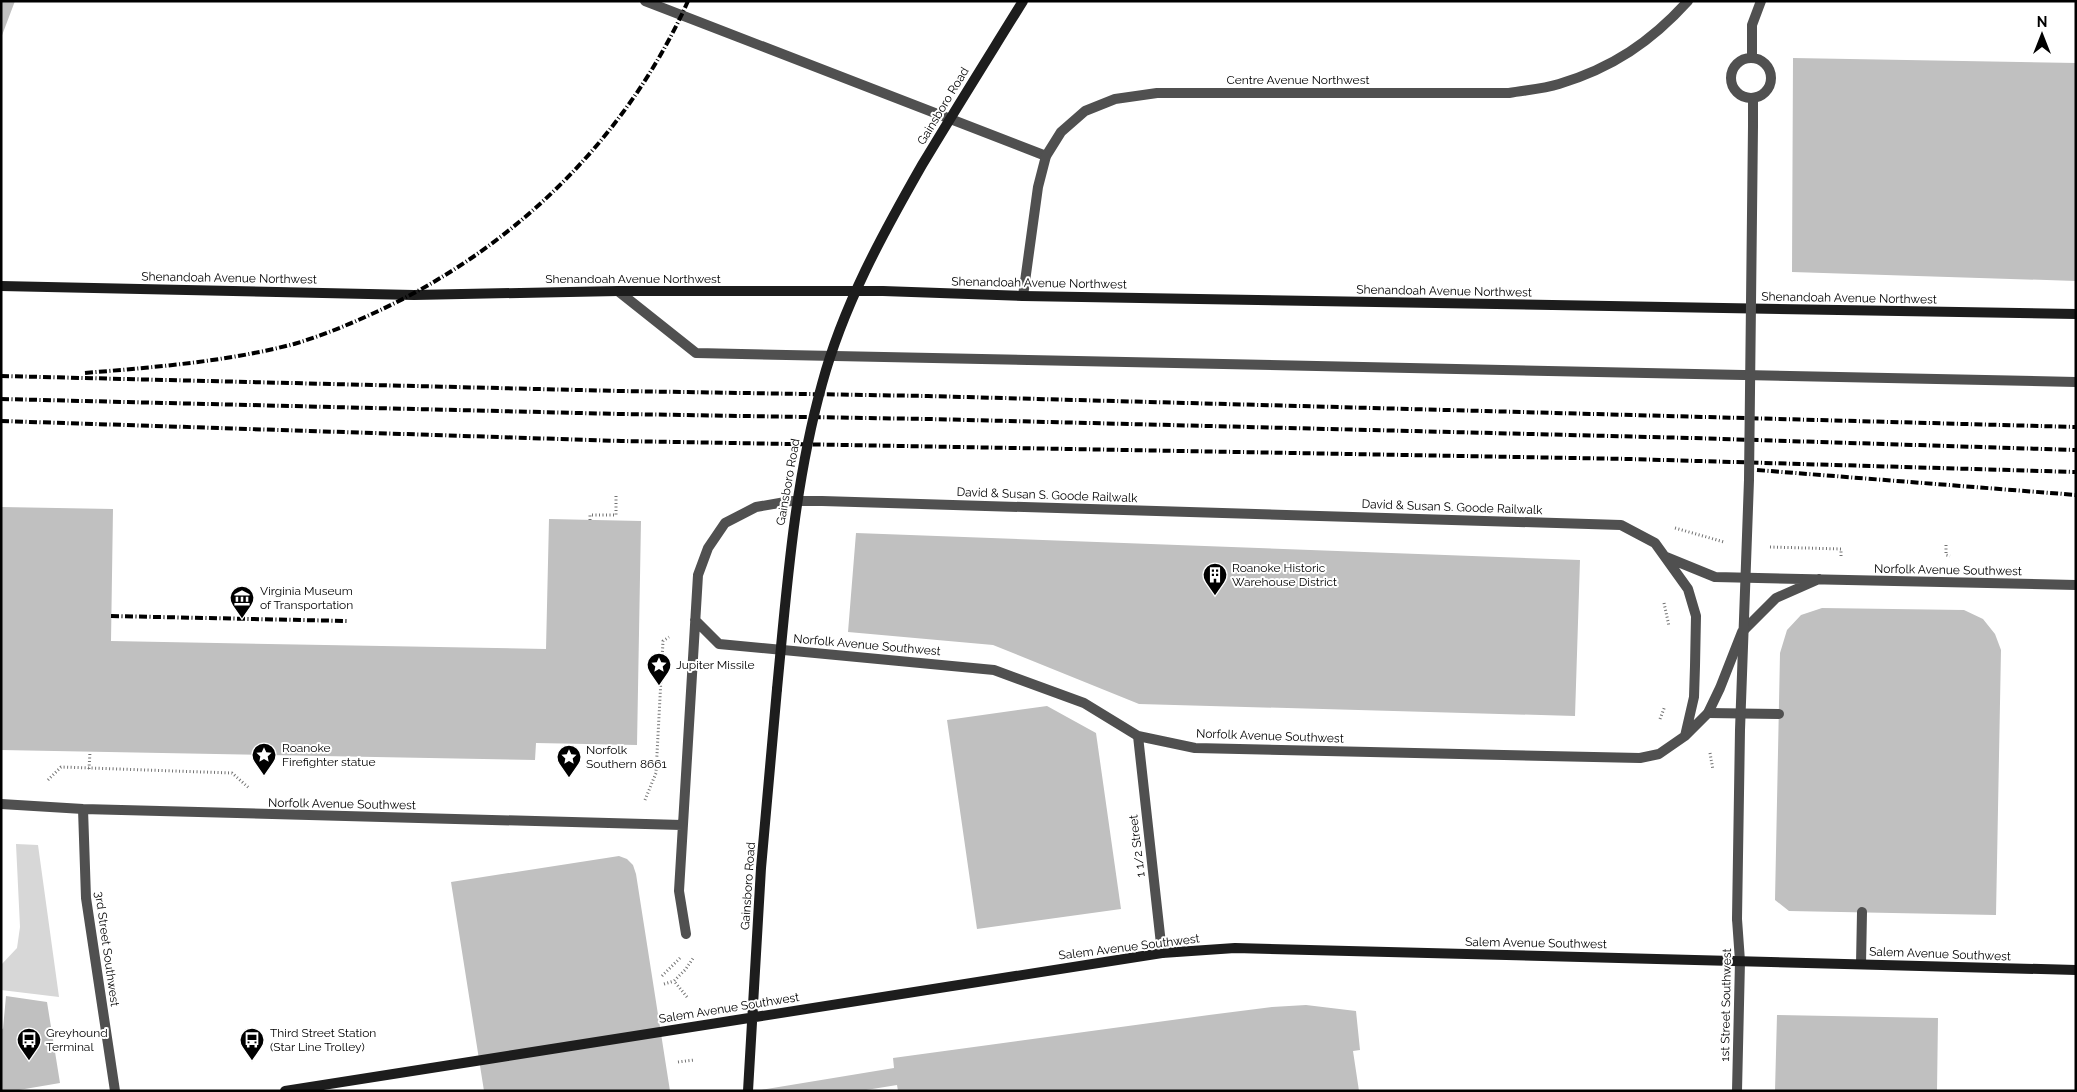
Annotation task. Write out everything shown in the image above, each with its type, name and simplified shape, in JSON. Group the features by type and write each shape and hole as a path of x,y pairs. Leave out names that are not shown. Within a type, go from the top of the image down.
{"street":[{"path":"645,1 1046,156"},
{"name":"Gainsboro Road","path":"748,1091 761,868 793,526 803,465 822,383 849,305 885,229 957,106 1023,1"},
{"name":"Centre Avenue Northwest","path":"1023,296 1038,188 1046,156 1061,132 1085,111 1115,99 1157,93 1510,93 1558,84 1606,66 1639,47 1669,22 1688,1"},
{"path":"1752,57 1752,25 1761,1"},
{"path":"1752,57 1765,62 1772,75 1768,88 1764,93 1753,98 1740,94 1736,90 1732,78 1735,66 1740,61 1752,57"},
{"name":"1st Street Southwest","path":"1737,1091 1740,961 1737,919 1740,730 1749,480 1753,98"},
{"name":"Shenandoah Avenue Northwest","path":"1,286 414,295 618,291 883,291 1023,296 2076,314"},
{"path":"618,291 696,352 2076,382"},
{"name":"David & Susan S. Goode Railwalk","path":"686,934 679,890 698,575 708,548 725,523 756,507 791,502 822,501 1611,524 1621,525 1655,543 1666,557"},
{"path":"1666,557 1688,589 1696,616 1694,697 1685,736"},
{"name":"Norfolk Avenue Southwest","path":"1666,557 1715,576 2076,585"},
{"name":"Norfolk Avenue Southwest","path":"695,620 719,644 994,670 1084,703 1138,736 1195,748 1640,758 1659,754 1685,736 1708,713 1742,632 1776,598 1819,579"},
{"path":"1708,713 1779,714"},
{"name":"1 1/2 Street","path":"1138,736 1162,953"},
{"name":"Norfolk Avenue Southwest","path":"1,804 83,810 682,825"},
{"name":"3rd Street Southwest","path":"83,810 86,898 115,1091"},
{"path":"1861,964 1862,912"},
{"name":"Salem Avenue Southwest","path":"286,1091 1162,953 1235,948 2076,970"}],"path":[{"path":"590,520 590,515 616,515 616,496"},
{"path":"1663,598 1669,621 1669,630"},
{"path":"645,800 656,774 663,641 695,620"},
{"path":"1660,719 1669,698"},
{"path":"89,769 90,752"},
{"path":"48,780 61,768 232,774 254,793"},
{"path":"664,984 674,981 694,957 696,949"},
{"path":"662,976 680,958 684,950"},
{"path":"674,981 687,997"},
{"path":"678,1062 694,1060"}],"shaded area":[{"path":"16,844 38,845 59,997 1,990 1,965 17,948 20,927"}],"building":[{"path":"1,1 15,1 1,38"},
{"path":"1793,58 2076,63 2076,281 1792,272"},
{"path":"1,507 113,509 111,641 546,649 549,519 641,521 637,745 536,743 535,760 1,750"},
{"name":"Roanoke Historic Warehouse District","path":"856,533 1580,560 1575,716 1139,704 993,645 848,632"},
{"path":"1822,608 1964,610 1983,619 1995,634 2001,650 1996,915 1789,911 1775,900 1780,653 1787,630 1801,615"},
{"path":"1047,706 1096,733 1121,909 977,929 947,720"},
{"path":"619,856 627,859 633,865 636,874 670,1091 484,1091 451,882"},
{"name":"Greyhound Terminal","path":"6,996 47,1002 60,1083 13,1091 1,1091 1,1028 3,1029"},
{"path":"1306,1005 1356,1011 1360,1050 1353,1051 1359,1091 898,1091 897,1085 860,1091 755,1091 894,1068 893,1058 1209,1015"},
{"path":"1777,1015 1938,1018 1937,1091 1775,1091"}],"railway":[{"path":"85,373 216,360 294,344 354,322 425,287 473,257 518,223 560,186 598,144 632,100 662,52 688,1"},
{"path":"1,376 620,391 928,396 2076,427"},
{"path":"1,399 621,414 928,419 1691,438 2076,450"},
{"path":"1,421 621,441 1630,459 2076,472"},
{"path":"1757,470 2076,495"},
{"path":"111,616 347,621"}],"place":[{"name":"Roanoke Historic Warehouse District","path":"1215,596"},
{"name":"Virginia Museum of Transportation","path":"242,619"},
{"name":"Jupiter Missile","path":"659,686"},
{"name":"Roanoke Firefighter statue","path":"264,776"},
{"name":"Norfolk Southern 8661","path":"569,778"},
{"name":"Greyhound Terminal","path":"29,1061"},
{"name":"Third Street Station (Star Line Trolley)","path":"252,1061"}]}
